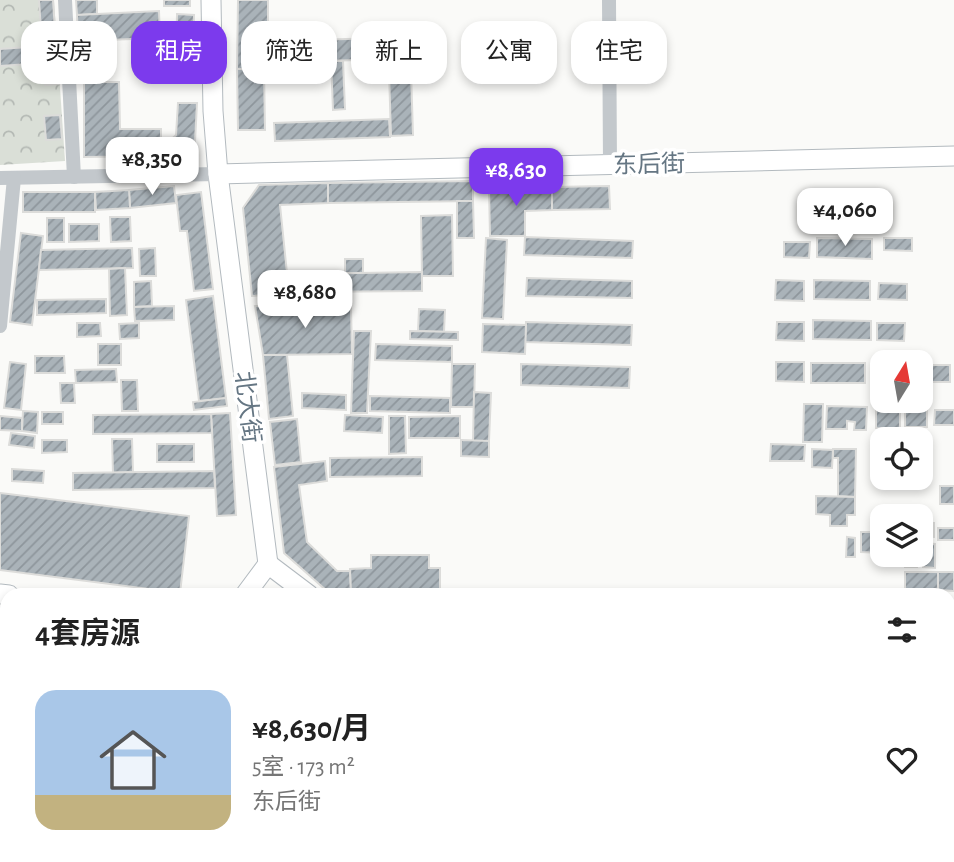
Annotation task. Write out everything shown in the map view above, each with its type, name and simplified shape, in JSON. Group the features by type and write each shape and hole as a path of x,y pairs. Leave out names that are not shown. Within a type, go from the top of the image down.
{"street":[{"path":"65,0 74,177"},
{"name":"北大街","path":"211,0 213,111 218,174 268,564"},
{"path":"608,0 610,164"},
{"name":"东后街","path":"218,174 954,156"},
{"path":"0,326 7,178 218,174"},
{"path":"250,588 268,564 300,588"}],"green space":[{"path":"0,0 54,0 55,21 21,21 21,84 60,84 65,161 0,165"}],"building":[{"path":"39,0 53,0 54,21 40,21"},
{"path":"76,0 97,0 97,14 77,15"},
{"path":"164,0 190,0 190,6 164,6"},
{"path":"238,0 268,0 268,21 241,21 241,69 237,69"},
{"path":"159,11 159,21 131,21 131,39 117,40 117,21 77,21 77,15"},
{"path":"177,14 194,15 194,21 177,21"},
{"path":"337,39 351,39 351,60 337,61"},
{"path":"21,48 21,65 0,66 0,49"},
{"path":"337,61 343,61 345,109 333,110 332,84 337,84"},
{"path":"237,69 241,69 241,84 264,84 265,130 238,130"},
{"path":"119,82 120,129 161,129 161,156 84,157 84,84"},
{"path":"389,84 411,84 413,135 391,136"},
{"path":"178,103 197,103 195,142 174,160 163,147 176,135"},
{"path":"60,115 62,139 46,140 44,116"},
{"path":"389,119 390,137 275,141 274,123"},
{"path":"473,181 473,201 328,203 328,183"},
{"path":"328,183 328,203 280,205 289,293 252,296 243,208 259,185"},
{"path":"174,186 176,203 130,208 129,190"},
{"path":"609,186 610,209 552,210 552,187"},
{"path":"552,187 552,210 525,211 525,236 490,236 489,188"},
{"path":"129,190 130,208 96,210 95,192"},
{"path":"23,192 95,192 95,212 23,212"},
{"path":"201,192 213,289 194,291 187,231 180,231 176,195"},
{"path":"457,201 473,201 474,238 457,238"},
{"path":"452,215 453,276 422,276 421,216"},
{"path":"110,217 130,217 131,241 111,242"},
{"path":"47,218 64,218 64,242 47,242"},
{"path":"69,224 99,224 99,241 69,242"},
{"path":"21,233 43,236 32,325 10,322"},
{"path":"525,237 633,241 632,258 524,255"},
{"path":"486,238 507,240 503,319 482,318"},
{"path":"817,238 872,239 872,259 817,257"},
{"path":"884,238 912,238 912,251 884,250"},
{"path":"784,242 810,242 809,258 784,257"},
{"path":"132,248 133,268 39,270 41,250"},
{"path":"155,248 156,276 140,276 139,249"},
{"path":"345,259 363,259 363,273 345,273"},
{"path":"125,268 127,315 110,316 109,269"},
{"path":"422,272 422,291 295,292 295,274"},
{"path":"527,278 632,281 632,298 526,296"},
{"path":"776,280 804,281 804,301 775,300"},
{"path":"814,280 870,281 870,300 814,299"},
{"path":"151,281 152,306 134,307 134,282"},
{"path":"879,283 907,284 907,300 878,299"},
{"path":"213,296 226,398 199,401 186,300"},
{"path":"106,299 106,313 37,315 37,300"},
{"path":"351,305 352,354 263,355 255,306"},
{"path":"174,306 174,320 135,321 134,307"},
{"path":"419,309 445,310 444,332 418,331"},
{"path":"813,320 871,321 871,340 813,339"},
{"path":"526,322 632,325 631,345 525,342"},
{"path":"777,322 804,322 804,341 776,340"},
{"path":"77,323 100,323 101,336 77,337"},
{"path":"139,323 139,338 120,339 119,324"},
{"path":"877,323 905,323 904,341 877,340"},
{"path":"483,324 526,325 525,354 482,352"},
{"path":"354,331 371,331 367,413 351,413"},
{"path":"410,331 458,332 458,340 410,339"},
{"path":"98,344 121,344 121,365 98,365"},
{"path":"376,344 452,346 452,362 375,360"},
{"path":"263,355 287,355 293,416 269,419"},
{"path":"35,356 64,356 65,373 35,373"},
{"path":"10,362 26,364 21,410 4,408"},
{"path":"776,362 804,362 804,382 776,381"},
{"path":"811,363 865,363 865,383 811,383"},
{"path":"452,364 475,364 474,407 451,407"},
{"path":"521,364 630,367 629,388 521,385"},
{"path":"933,365 950,365 950,382 933,382"},
{"path":"116,369 117,382 76,383 75,370"},
{"path":"121,380 137,380 138,411 122,411"},
{"path":"60,383 74,383 75,403 61,403"},
{"path":"474,392 491,393 489,441 473,441"},
{"path":"302,393 346,395 346,410 302,408"},
{"path":"370,396 450,398 450,413 370,411"},
{"path":"226,398 227,406 194,410 193,402"},
{"path":"804,404 823,404 822,442 803,442"},
{"path":"827,406 867,407 866,430 854,430 855,422 847,421 847,429 826,429"},
{"path":"935,410 954,410 954,425 934,425"},
{"path":"23,411 38,412 37,433 22,431"},
{"path":"42,412 63,412 63,424 42,424"},
{"path":"230,413 236,515 217,516 211,414"},
{"path":"876,413 900,413 900,427 876,427"},
{"path":"905,413 927,413 927,427 905,427"},
{"path":"211,414 212,433 93,434 93,415"},
{"path":"345,415 383,417 382,433 344,431"},
{"path":"0,416 22,418 22,431 0,430"},
{"path":"389,416 405,416 406,453 389,454"},
{"path":"460,416 460,438 409,438 409,417"},
{"path":"297,419 301,462 275,465 270,422"},
{"path":"11,433 35,436 34,448 9,445"},
{"path":"112,439 132,439 133,472 113,473"},
{"path":"42,440 67,440 67,452 42,453"},
{"path":"461,440 489,441 489,457 461,456"},
{"path":"157,444 194,444 194,462 157,462"},
{"path":"771,444 805,445 804,461 770,461"},
{"path":"812,449 833,450 832,468 812,467"},
{"path":"833,449 856,449 855,497 838,496 838,458 833,458"},
{"path":"422,457 422,476 330,477 330,458"},
{"path":"325,461 327,481 299,485 307,542 337,571 350,571 351,588 324,588 284,553 274,467"},
{"path":"12,469 44,471 43,483 12,481"},
{"path":"214,471 215,488 73,490 73,473"},
{"path":"940,486 954,486 954,504 940,504"},
{"path":"0,493 189,516 181,588 141,588 0,570"},
{"path":"816,496 855,497 855,515 847,515 847,526 830,526 830,515 816,514"},
{"path":"938,528 954,528 954,540 938,540"},
{"path":"861,532 870,532 870,552 861,552"},
{"path":"847,537 855,538 855,557 846,557"},
{"path":"933,544 935,544 935,568 923,567 933,567"},
{"path":"371,555 429,555 429,568 440,568 440,588 351,588 350,569 371,568"},
{"path":"905,572 938,572 938,588 905,588"},
{"path":"938,572 954,572 954,588 938,588"}]}
